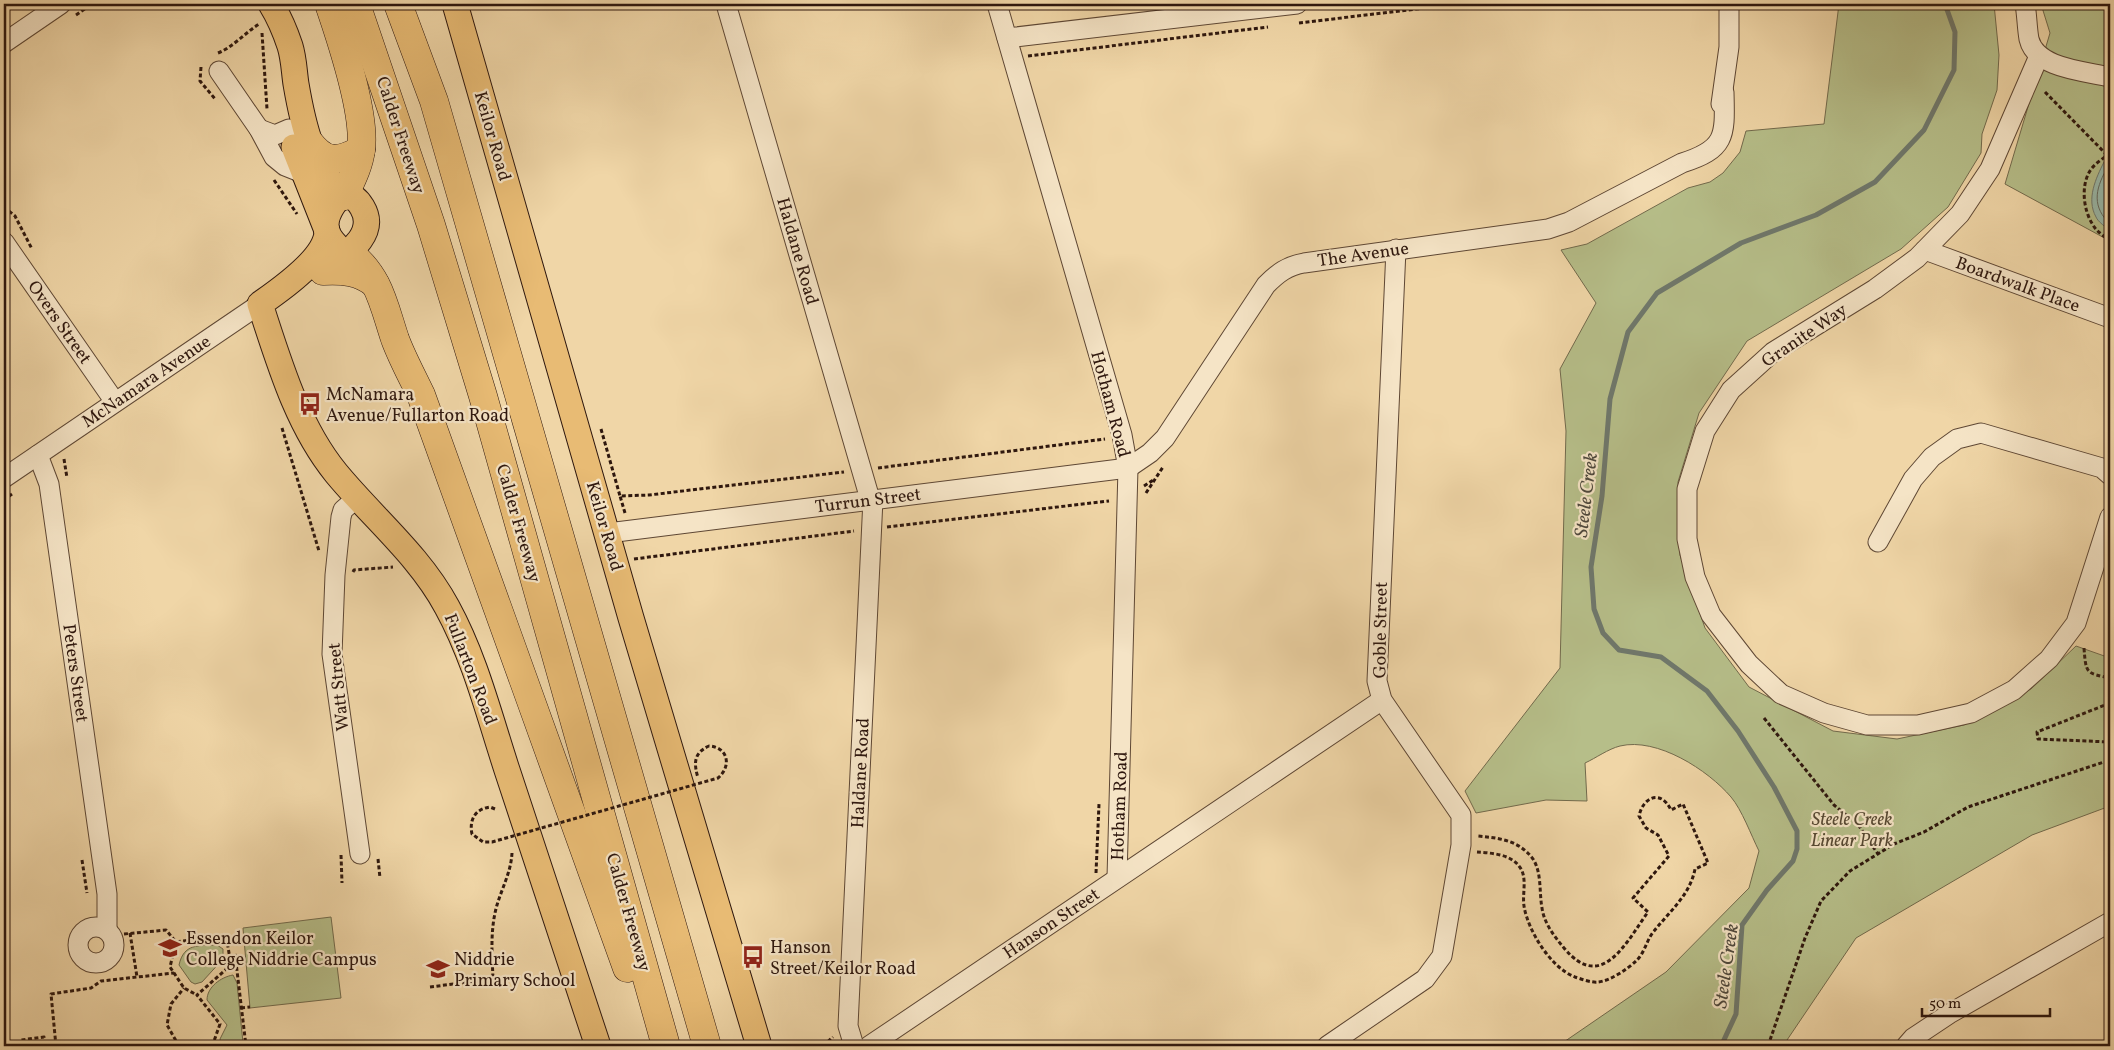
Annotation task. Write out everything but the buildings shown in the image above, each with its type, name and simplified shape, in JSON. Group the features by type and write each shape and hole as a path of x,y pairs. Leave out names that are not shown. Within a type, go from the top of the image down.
{"highway":[{"path":"329,4 358,110 362,135 361,150 344,196"},
{"name":"Calder Freeway","path":"356,4 431,225 483,396 666,1046"},
{"name":"Calder Freeway","path":"398,4 434,101 707,1046"},
{"path":"410,4 434,101"},
{"path":"299,136 318,152 332,159 346,157 361,150"},
{"path":"348,252 364,266 377,287 385,304 395,338 424,403 656,1046"},
{"path":"324,271 355,273 364,276 377,287"}],"main road":[{"path":"271,4 284,28 290,45 296,83 299,136 304,174 327,229 335,244 348,252 361,240 366,222 364,209 357,200 350,196 344,196 331,209 326,221 327,229"},
{"name":"Keilor Road","path":"455,4 614,532 631,618 759,1046"},
{"path":"299,136 320,168 344,196"},
{"name":"McNamara Avenue","path":"260,304 289,284 320,252 326,241 327,229"},
{"name":"McNamara Avenue","path":"289,284 324,271 348,252"},
{"name":"Fullarton Road","path":"260,304 289,388 302,417 335,472 422,568 448,608 471,660 598,1046"}],"street":[{"path":"4,43 61,4"},
{"name":"Haldane Road","path":"726,4 863,475 872,499 848,1026 854,1046"},
{"name":"Hotham Road","path":"997,4 1122,437 1128,468 1117,878"},
{"path":"1006,38 1265,6 1297,4"},
{"name":"The Avenue","path":"1128,468 1150,453 1165,438 1266,285 1278,273 1291,266 1304,263 1548,229 1569,222 1682,163 1701,157 1715,147 1725,127 1724,92 1730,4"},
{"path":"2025,4 2030,41 2039,56 2053,64 2110,77"},
{"name":"Granite Way","path":"2039,56 1990,170 1960,214 1925,250 1875,289 1773,352 1731,390 1705,431 1688,489 1687,539 1695,577 1711,615 1749,664 1781,694 1824,713 1867,725 1918,725 1971,713 2014,690 2050,659 2076,624 2110,517"},
{"path":"220,70 278,161 288,168 304,174"},
{"path":"259,129 275,135 299,136"},
{"name":"Overs Street","path":"4,242 115,402"},
{"name":"Goble Street","path":"1326,1046 1426,979 1442,956 1461,845 1461,815 1382,700 1377,681 1396,249"},
{"name":"Boardwalk Place","path":"1925,250 2110,318"},
{"name":"McNamara Avenue","path":"4,478 260,304"},
{"path":"1878,542 1913,479 1932,456 1957,439 1981,434 2102,468 2110,475"},
{"name":"Peters Street","path":"38,455 49,484 106,894 116,933"},
{"name":"Turrun Street","path":"614,532 1128,468"},
{"name":"Watt Street","path":"358,497 343,510 341,517 335,574 332,654 369,856"},
{"name":"Hanson Street","path":"869,1046 1382,700"},
{"path":"1906,1046 1914,1038 1949,1014 2110,922"}],"path":[{"path":"1290,24 1458,4"},
{"path":"1027,56 1270,27"},
{"path":"2045,92 2109,154 2091,170 2086,180 2085,206 2093,225 2099,233 2110,241"},
{"path":"272,177 302,222"},
{"path":"281,425 320,555"},
{"path":"614,532 625,513 620,496 649,495 848,471 853,476 863,475 875,472 879,467 1122,437"},
{"path":"625,560 858,531"},
{"path":"353,579 354,570 393,567"},
{"path":"2084,648 2086,671 2090,674 2110,678"},
{"path":"2110,703 2037,732 2038,739 2110,742"},
{"path":"1764,718 1834,805 1859,826 1878,854"},
{"path":"495,809 490,807 479,810 471,821 472,834 483,842 492,842 718,778 725,769 727,762 725,754 721,749 709,746 698,753 694,764 698,778"},
{"path":"1768,1046 1805,938 1821,900 1850,872 1878,854 1924,832 1968,807 2110,760"},
{"path":"1470,836 1503,839 1515,843 1526,852 1537,868 1542,908 1553,934 1572,957 1581,963 1592,966 1603,964 1620,952 1648,912 1633,898 1669,856 1658,835 1646,828 1639,816 1640,808 1648,799 1657,797 1663,800 1671,810 1683,804 1708,863 1695,869 1688,891 1652,933 1637,960 1612,977 1597,982 1575,977 1561,968 1534,936 1527,920 1524,904 1524,877 1520,866 1502,855 1474,852"},
{"path":"515,829 518,837"},
{"path":"510,830 511,839"},
{"path":"430,987 493,979 491,937 496,907 512,865 512,848"},
{"path":"341,851 342,883"},
{"path":"369,856 380,878"},
{"path":"137,977 116,933 166,930 176,942"},
{"path":"176,942 226,935 231,964 196,995"},
{"path":"176,942 170,967 184,988 196,995 220,1024 214,1046"},
{"path":"235,954 246,1046"},
{"path":"56,1046 51,994 91,988 101,981 174,973"},
{"path":"179,1046 167,1025 171,1004 184,988"},
{"path":"242,1008 250,1007"},
{"path":"823,1046 833,1038 834,1031"},
{"path":"21,1046 21,1040 44,1037 45,1046"}],"green space":[{"name":"Steele Creek Linear Park","path":"1839,4 1994,4 1999,55 1997,90 1982,134 1981,153 1948,207 1901,249 1747,341 1699,413 1678,482 1680,555 1705,628 1749,687 1833,731 1897,739 1964,725 2031,689 2076,646 2110,658 2110,806 2032,835 1856,938 1785,1043 1785,1046 1558,1046 1666,972 1749,888 1759,851 1739,809 1721,787 1709,776 1681,758 1650,746 1634,744 1616,747 1585,763 1587,801 1546,800 1476,813 1465,791 1560,668 1566,431 1560,369 1596,303 1561,250 1587,244 1688,188 1710,182 1723,173 1740,152 1746,131 1824,124"},
{"path":"2041,4 2110,4 2110,241 2005,184 2050,33"},
{"path":"331,917 341,998 250,1008 243,928"},
{"path":"217,945 223,949 223,959 202,982 195,984 191,982 179,965 184,953 193,947"},
{"path":"233,975 237,983 243,1043 240,1046 221,1044 220,1039 227,1025 207,1000 209,991 216,983"}],"water":[{"path":"2104,162 2110,164 2110,231 2097,219 2092,203 2095,182"}],"waterway":[{"name":"Steele Creek","path":"1718,1046 1723,1042 1736,1014 1742,925 1767,890 1793,861 1797,849 1797,831 1774,787 1738,731 1707,691 1661,657 1619,650 1603,633 1594,609 1591,567 1602,496 1610,399 1628,332 1657,293 1741,243 1816,215 1875,182 1924,130 1954,70 1955,32 1945,4"}],"place":[{"name":"McNamara Avenue/Fullarton Road","path":"310,404"},
{"name":"Essendon Keilor College Niddrie Campus","path":"170,948"},
{"name":"Hanson Street/Keilor Road","path":"753,957"},
{"name":"Niddrie Primary School","path":"438,969"}]}
